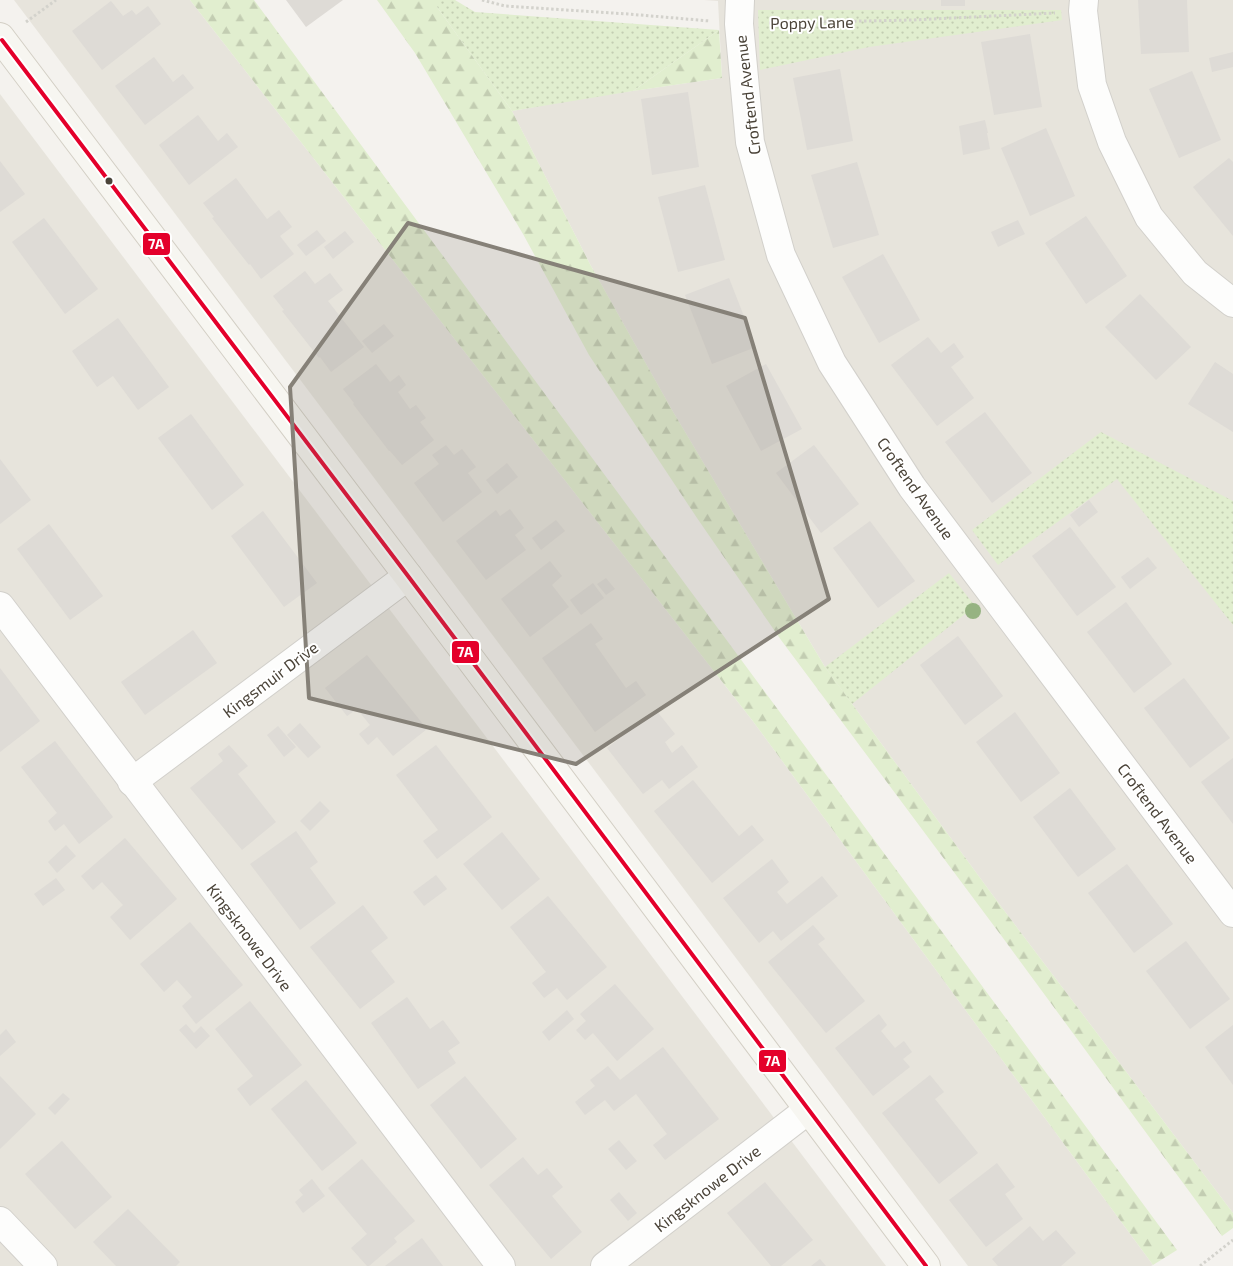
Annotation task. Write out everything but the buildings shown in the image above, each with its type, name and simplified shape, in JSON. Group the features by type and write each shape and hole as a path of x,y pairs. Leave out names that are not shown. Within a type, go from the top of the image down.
{"main road":[{"path":"1,39 408,576 926,1266"}],"street":[{"path":"1083,6 1092,84 1112,142 1149,216 1195,273 1233,303"},
{"name":"Croftend Avenue","path":"739,12 750,142 755,161 781,255 832,363 912,487 1233,913"},
{"name":"Kingsmuir Drive","path":"132,782 408,576"},
{"name":"Kingsknowe Drive","path":"0,606 501,1266"},
{"name":"Kingsknowe Drive","path":"605,1266 808,1110"},
{"path":"0,1220 43,1266"}],"path":[{"path":"1,39 56,0"},
{"name":"Poppy Lane","path":"482,0 506,6 628,14 739,12 912,20 1083,6"},
{"path":"1200,1266 1233,1240"}],"highlighted area":[{"path":"408,223 745,318 829,599 576,764 309,698 290,387"}],"shaded area":[{"path":"14,0 190,0 752,720 1153,1265 968,1266"},
{"path":"704,0 1233,0 1233,1213 1000,905 825,667 672,410 591,266 512,111 584,98 722,78 718,1"},
{"path":"0,94 886,1266 0,1266"}],"green space":[{"path":"190,0 254,0 1177,1250 1153,1265 752,720"},
{"path":"377,0 437,0 437,7 512,111 591,266 672,410 825,667 1000,905 1233,1213 1233,1228 1222,1236 781,640 697,518 589,355 523,234 415,53"},
{"path":"437,0 455,0 475,12 719,30 633,91 512,111 437,7"},
{"path":"758,10 1061,10 1062,20 869,47 760,70"},
{"path":"719,30 722,78 633,91"},
{"path":"1101,432 1233,501 1233,625 1117,479 998,565 972,530"},
{"path":"949,573 975,606 852,704 825,667"}],"transit line":[{"name":"7A","path":"2,40 408,576 926,1266"}]}
